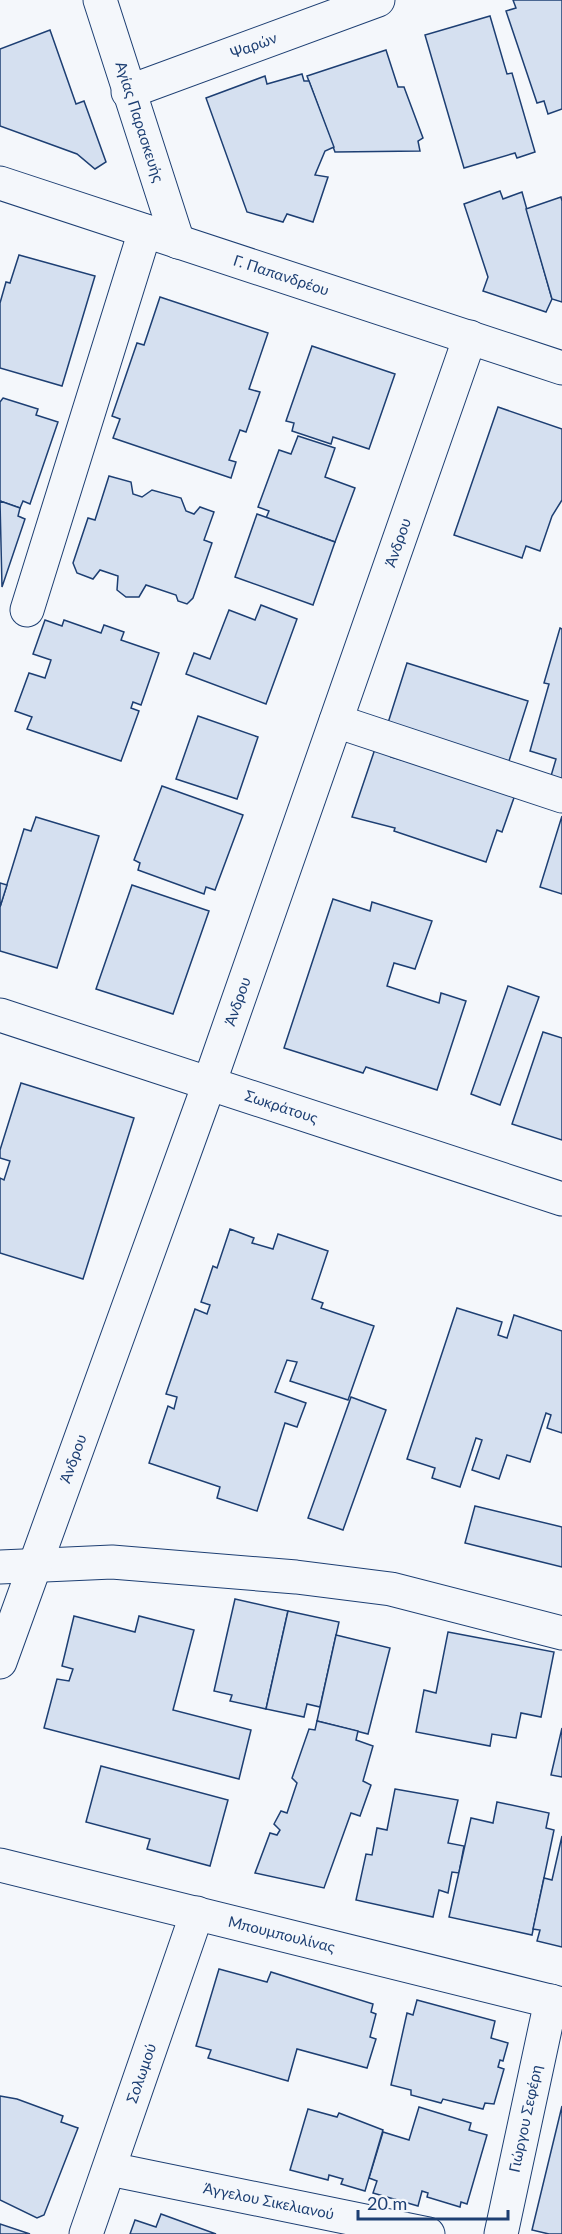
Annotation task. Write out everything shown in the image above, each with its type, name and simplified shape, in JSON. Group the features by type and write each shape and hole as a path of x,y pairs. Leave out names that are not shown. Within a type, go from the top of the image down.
{"street":[{"name":"Αγίας Παρασκευής","path":"100,0 178,242"},
{"name":"Ψαρών","path":"128,92 378,0"},
{"name":"Γ. Παπανδρέου","path":"0,183 562,368"},
{"path":"27,610 145,231"},
{"name":"Άνδρου","path":"0,1662 209,1084 470,337"},
{"path":"336,721 562,796"},
{"name":"Σωκράτους","path":"0,1015 562,1200"},
{"path":"0,1567 112,1562 296,1577 391,1589 562,1633"},
{"name":"Μπουμπουλίνας","path":"0,1865 557,2002"},
{"name":"Σολωμού","path":"86,2234 197,1913"},
{"name":"Γιώργου Σεφέρη","path":"501,2234 557,2002"},
{"name":"Άγγελου Σικελιανού","path":"110,2169 428,2234"}],"building":[{"path":"513,0 562,0 562,109 548,114 544,101 537,103 506,11 516,8"},
{"path":"490,16 507,74 512,73 535,152 517,158 515,153 464,168 425,35"},
{"path":"50,30 76,104 84,101 106,162 95,169 77,154 0,126 0,49"},
{"path":"386,50 398,87 404,87 423,138 418,141 420,151 335,152 307,76"},
{"path":"302,74 304,81 309,81 334,147 325,151 315,175 328,177 313,222 287,214 283,222 247,212 206,98 265,76 267,84"},
{"path":"500,191 503,199 522,192 552,299 546,312 483,291 488,277 464,204"},
{"path":"561,197 562,302 552,299 526,209"},
{"path":"19,255 95,276 62,386 0,368 0,303 6,282 10,283"},
{"path":"160,297 268,333 249,389 260,392 246,432 240,430 229,460 236,462 231,478 113,438 120,419 112,416 137,343 144,345"},
{"path":"312,346 395,374 369,449 333,437 331,444 292,431 294,423 286,421"},
{"path":"3,398 38,409 36,415 58,422 30,504 23,501 20,508 0,501 0,402"},
{"path":"498,407 562,429 562,500 552,516 540,551 526,546 522,558 454,535"},
{"path":"298,436 335,448 325,477 355,488 335,542 266,518 269,511 258,507 279,450 291,454"},
{"path":"109,476 131,482 133,494 142,497 152,490 181,498 186,511 194,514 200,507 214,512 204,540 212,543 193,598 187,604 178,601 176,595 146,585 139,597 126,597 117,590 118,576 100,570 93,579 77,573 73,563 88,518 95,520"},
{"path":"0,501 20,508 18,516 25,519 2,587"},
{"path":"257,514 335,542 313,605 235,577"},
{"path":"261,605 297,619 266,704 186,674 194,653 210,659 229,610 255,620"},
{"path":"45,620 62,626 64,620 101,633 104,625 124,632 121,640 159,653 141,705 133,702 131,708 139,711 121,761 27,729 32,717 15,711 29,673 45,678 51,660 33,654"},
{"path":"560,628 562,629 562,779 551,776 556,759 530,751 549,684 544,683"},
{"path":"407,663 528,701 508,764 387,726"},
{"path":"198,716 258,737 237,799 176,779"},
{"path":"376,746 393,752 391,757 516,792 502,832 497,830 486,862 394,831 395,828 352,817"},
{"path":"162,786 243,815 215,890 206,887 204,894 138,870 140,863 134,860"},
{"path":"562,816 562,894 540,887"},
{"path":"36,817 99,836 57,968 0,951 0,907 24,829 31,831"},
{"path":"0,883 7,885 0,907"},
{"path":"132,885 209,911 173,1014 96,989"},
{"path":"333,899 370,911 372,902 432,921 415,969 394,963 387,986 439,1003 441,993 466,1001 437,1090 366,1067 363,1073 284,1048"},
{"path":"508,986 539,997 500,1105 471,1094"},
{"path":"543,1032 562,1038 562,1140 512,1124"},
{"path":"21,1083 134,1118 83,1279 0,1253 0,1178 4,1180 10,1161 0,1158 0,1150"},
{"path":"230,1229 254,1238 252,1243 273,1249 278,1234 328,1251 312,1299 323,1303 321,1308 374,1326 348,1400 290,1381 297,1362 287,1360 275,1392 306,1403 297,1427 285,1423 257,1511 217,1498 220,1487 149,1463 168,1406 174,1409 177,1397 166,1394 195,1309 207,1314 210,1305 201,1302 213,1266 217,1268"},
{"path":"457,1308 502,1322 498,1335 507,1338 514,1315 562,1331 562,1433 547,1428 551,1415 546,1413 530,1462 507,1455 499,1479 472,1470 482,1440 476,1438 460,1487 432,1478 435,1468 407,1459"},
{"path":"351,1397 386,1410 343,1530 308,1518"},
{"path":"475,1506 562,1527 562,1567 465,1543"},
{"path":"235,1599 288,1611 266,1709 230,1701 232,1695 214,1691"},
{"path":"288,1611 339,1622 320,1707 307,1704 304,1717 266,1709"},
{"path":"74,1616 135,1632 139,1616 194,1630 173,1710 251,1730 239,1779 44,1728 57,1679 69,1681 73,1669 62,1666"},
{"path":"448,1632 554,1652 541,1717 521,1713 516,1738 492,1734 490,1746 416,1732 424,1690 436,1693"},
{"path":"336,1635 390,1648 368,1734 317,1721"},
{"path":"317,1721 358,1731 356,1740 373,1746 363,1781 371,1785 360,1816 351,1813 324,1888 255,1873 270,1833 277,1835 280,1830 274,1824 281,1811 287,1813 297,1783 292,1778 309,1729 315,1730"},
{"path":"562,1728 562,1777 551,1775"},
{"path":"101,1766 228,1800 210,1866 147,1849 150,1839 86,1822"},
{"path":"395,1789 458,1800 448,1843 464,1846 459,1873 452,1872 448,1893 439,1890 433,1917 356,1900 366,1854 372,1855 377,1828 387,1830"},
{"path":"497,1802 549,1813 546,1828 554,1830 532,1935 449,1917 471,1818 493,1823"},
{"path":"562,1836 562,1947 537,1941 540,1930 533,1929 544,1878 552,1880"},
{"path":"219,1969 267,1982 271,1972 373,2004 371,2012 376,2014 370,2037 376,2039 367,2068 297,2049 288,2081 208,2058 211,2050 196,2046"},
{"path":"417,2000 495,2021 491,2038 508,2043 503,2061 500,2060 498,2067 504,2069 494,2104 485,2103 483,2109 443,2099 441,2103 411,2095 411,2090 391,2085 407,2013 413,2015"},
{"path":"0,2096 17,2099 63,2116 61,2122 78,2128 44,2215 37,2218 0,2200"},
{"path":"562,2106 562,2234 549,2234 532,2230"},
{"path":"419,2107 471,2123 469,2130 487,2135 467,2204 461,2202 460,2207 427,2197 428,2193 422,2191 418,2206 373,2193 377,2181 369,2178 383,2132 409,2140"},
{"path":"308,2109 337,2117 339,2113 383,2130 365,2191 341,2184 343,2179 329,2175 328,2180 290,2170"},
{"path":"161,2214 216,2234 130,2234 135,2220 156,2227"},
{"path":"0,2224 30,2234 0,2234"}]}
